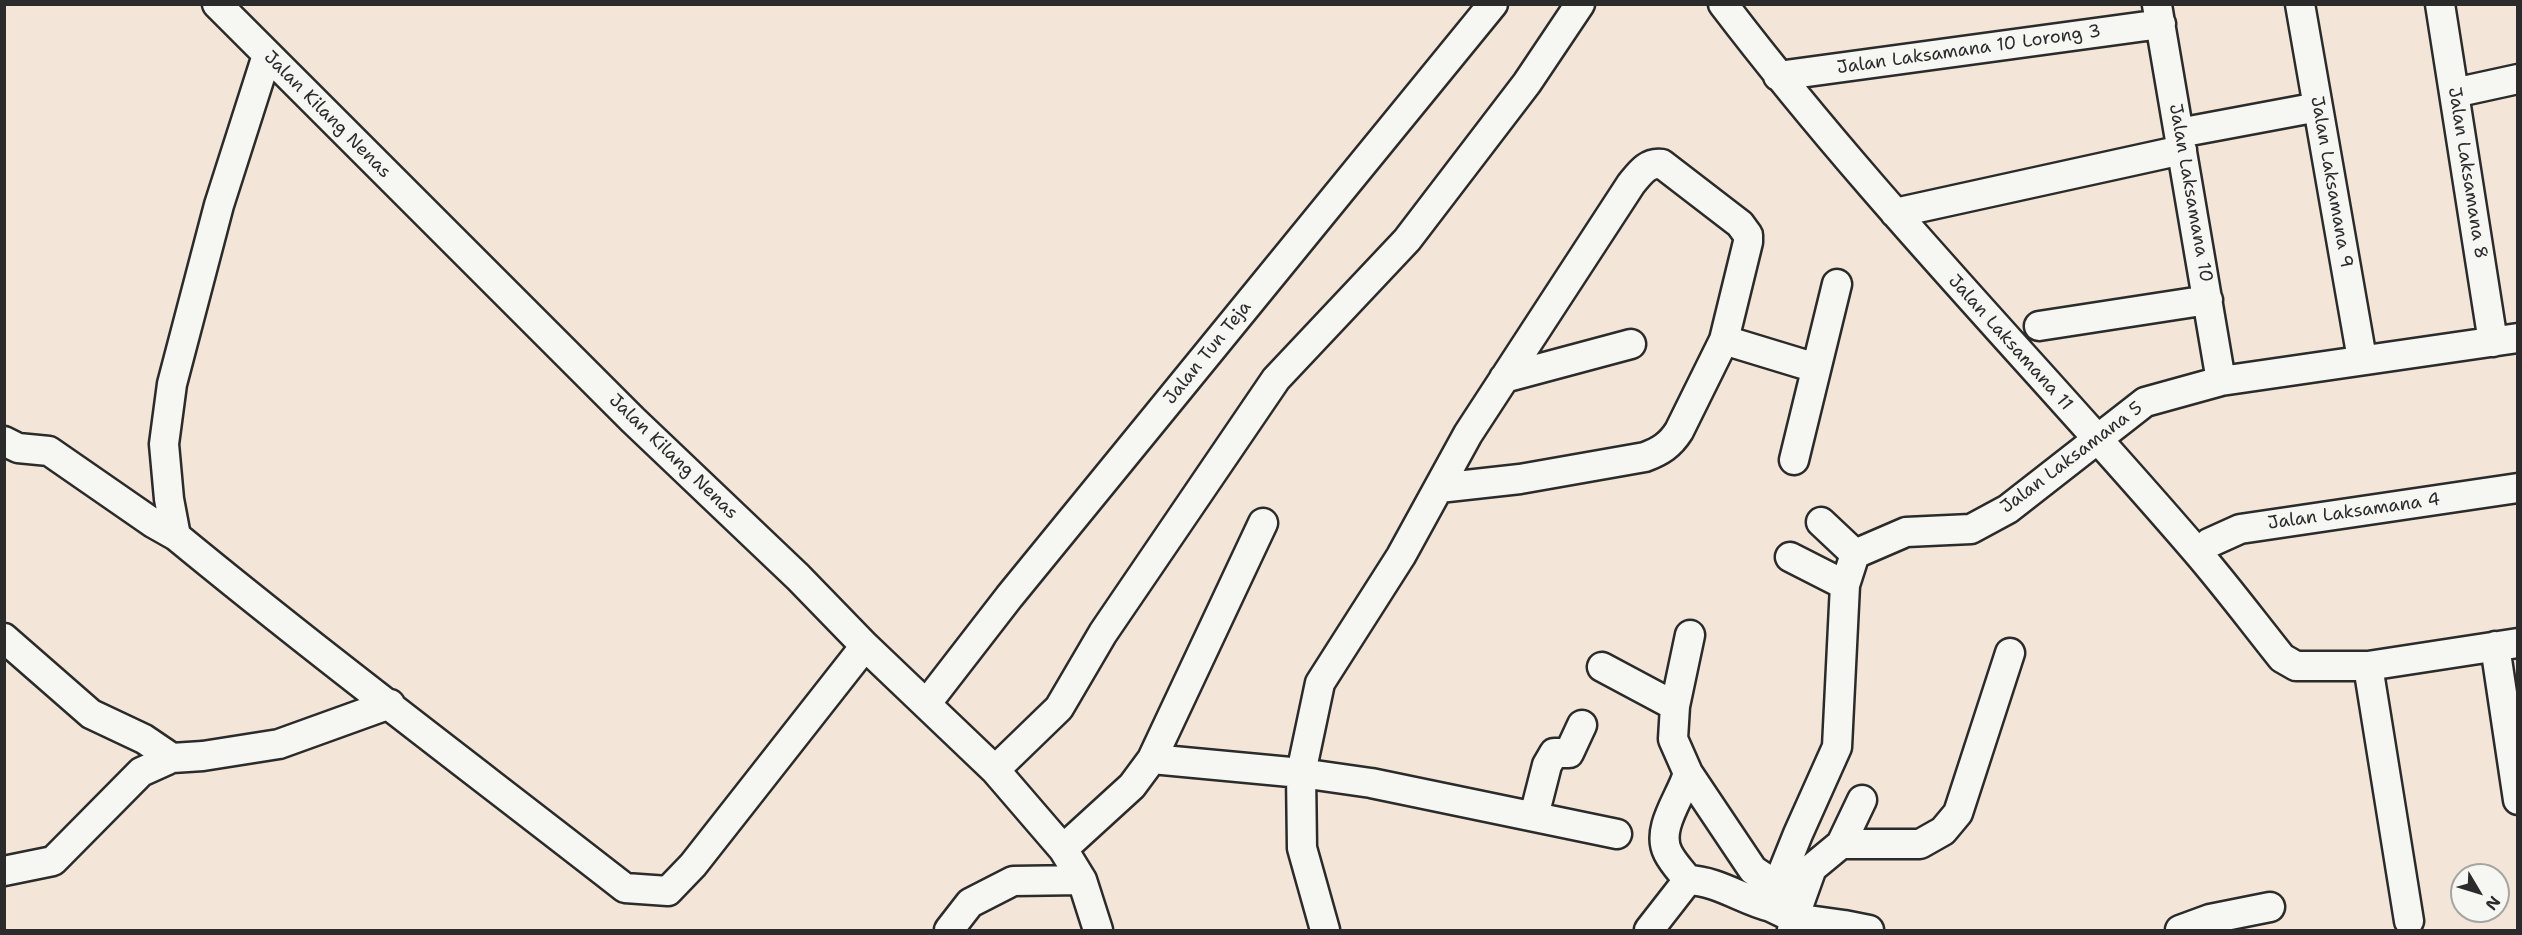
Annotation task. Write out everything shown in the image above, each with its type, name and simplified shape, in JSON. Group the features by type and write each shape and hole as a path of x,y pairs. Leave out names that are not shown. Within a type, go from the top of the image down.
{"street":[{"name":"Jalan Kilang Nenas","path":"217,4 633,420 798,577 865,646 927,703 995,771 1063,849 1082,880 1098,930"},
{"name":"Jalan Tun Teja","path":"927,703 1009,597 1493,4"},
{"path":"995,771 1059,708 1103,633 1276,379 1407,240 1527,83 1580,4"},
{"name":"Jalan Laksamana 11","path":"1723,4 1778,76 1895,213 2198,553 2282,658 2296,666 2368,666 2506,644"},
{"name":"Jalan Laksamana 9","path":"2300,4 2362,360"},
{"name":"Jalan Laksamana 8","path":"2440,4 2454,93 2505,340"},
{"name":"Jalan Laksamana 10 Lorong 3","path":"1778,76 2159,14"},
{"name":"Jalan Laksamana 10","path":"2159,14 2221,381"},
{"path":"176,536 169,499 164,444 172,384 219,205 267,55"},
{"path":"2454,93 2517,79"},
{"path":"1895,213 2318,107"},
{"path":"1325,930 1302,848 1301,773 1320,683 1401,556 1468,434 1630,184 1644,168 1653,164 1667,167 1733,216 1748,235 1748,243 1724,340 1679,431 1661,451 1645,457 1520,479 1439,488"},
{"path":"1794,460 1837,284"},
{"path":"2038,326 2208,300"},
{"path":"1724,340 1816,368"},
{"name":"Jalan Laksamana 5","path":"1855,554 1906,532 1971,529 2008,509 2145,402 2221,381 2505,340"},
{"path":"1504,378 1630,344"},
{"path":"4,441 18,448 49,451 153,523 176,536 300,638 390,704 625,888 668,891 693,865 865,646"},
{"name":"Jalan Laksamana 4","path":"2198,553 2209,543 2240,529 2517,488"},
{"path":"1783,910 1837,747 1845,585 1855,554 1821,522"},
{"path":"1063,849 1132,786 1152,759 1263,523"},
{"path":"1790,557 1845,585"},
{"path":"1690,635 1675,706 1673,739 1688,772 1753,870 1783,910"},
{"path":"4,638 91,714 144,739 172,758"},
{"path":"2506,644 2517,800"},
{"path":"1841,844 1920,844 1943,831 1958,813 2010,652"},
{"path":"2368,666 2409,921"},
{"path":"1602,667 1675,706"},
{"path":"4,871 53,861 141,772 172,758 203,756 279,744 390,704"},
{"path":"1534,816 1547,765 1554,753 1569,753 1582,724"},
{"path":"1152,759 1301,773 1371,783 1617,834"},
{"path":"1688,772 1664,837 1668,853 1688,880 1704,881 1756,903 1869,930"},
{"path":"1783,910 1812,868 1841,844 1862,800"},
{"path":"949,930 970,903 1013,881 1082,880"},
{"path":"1649,930 1688,880"},
{"path":"2180,930 2210,918 2270,907"}]}
